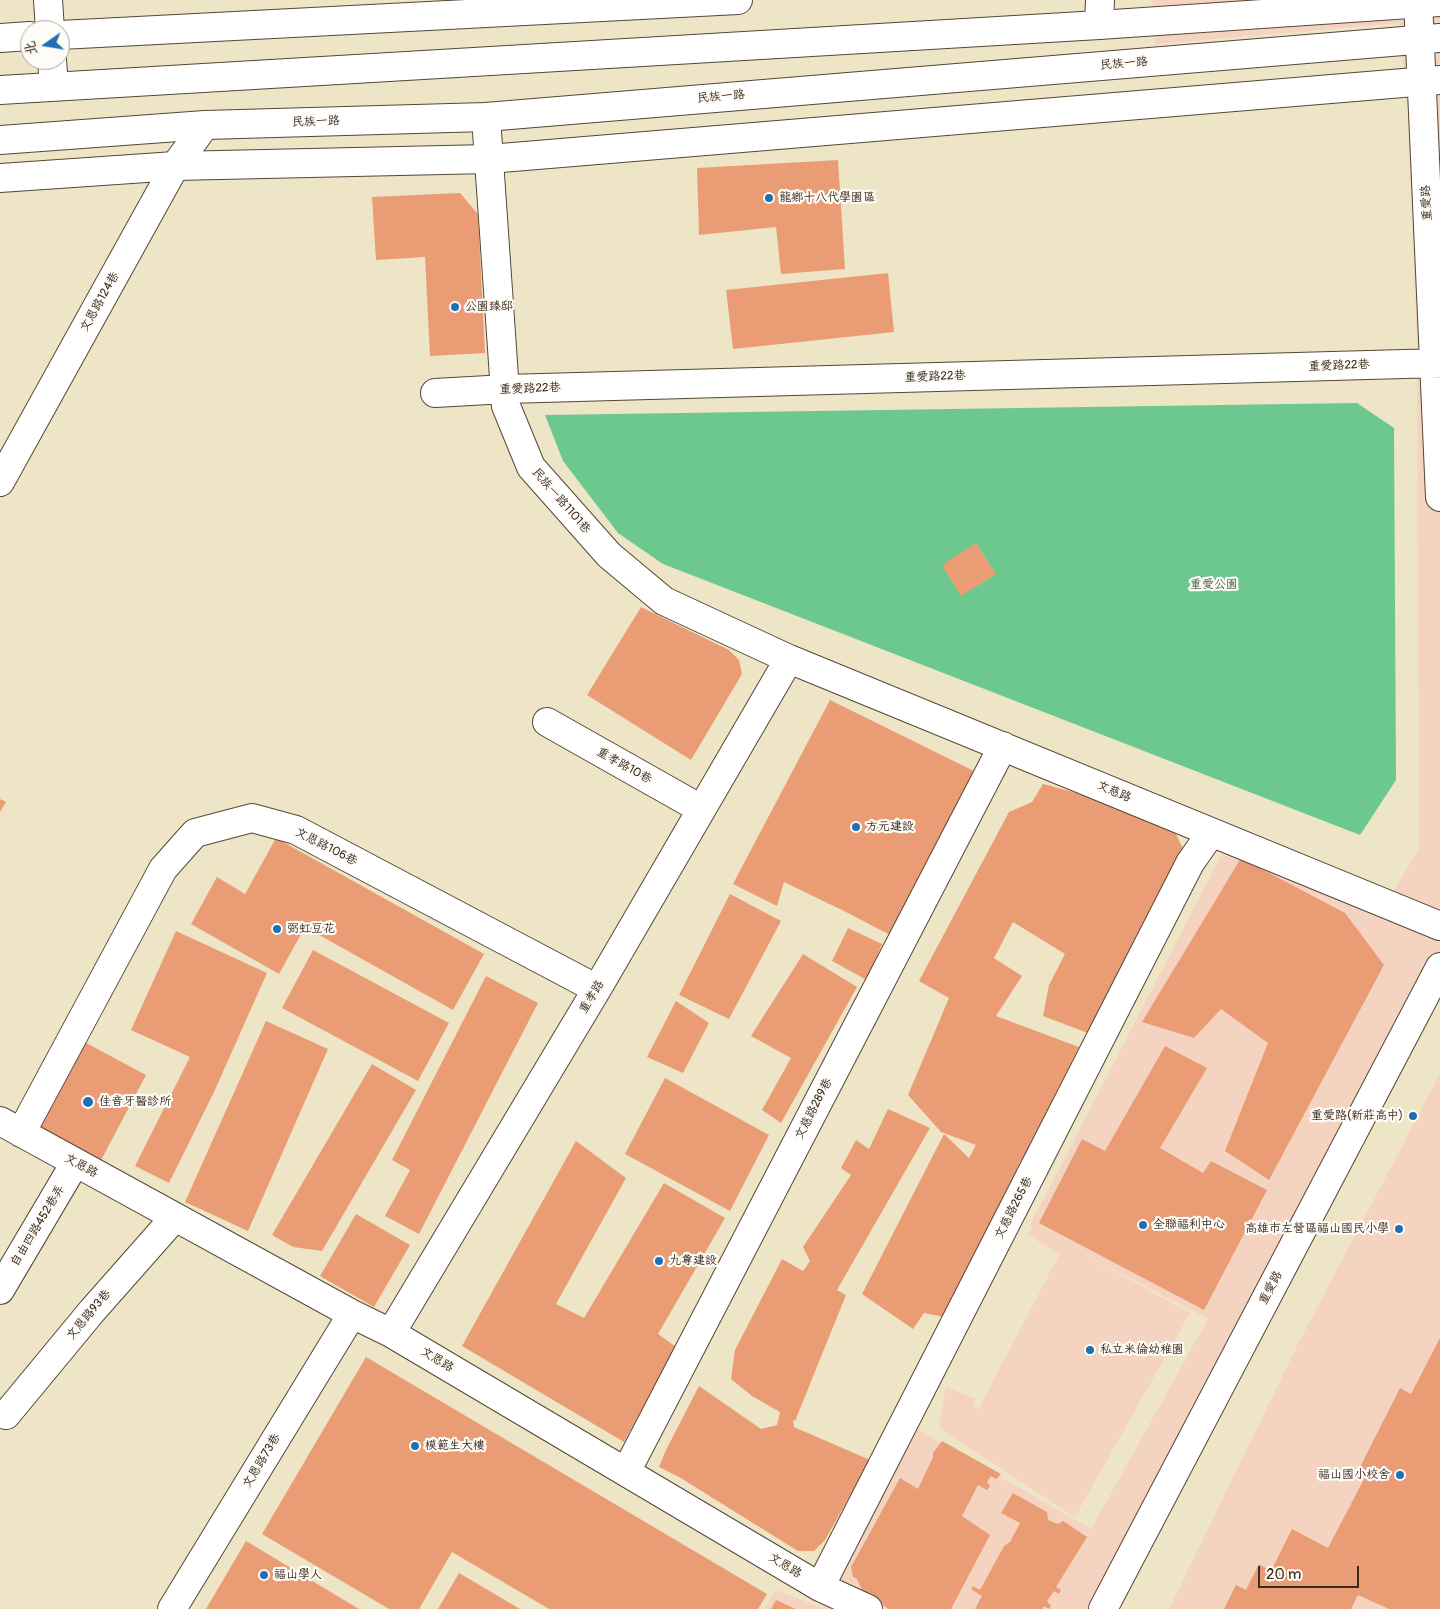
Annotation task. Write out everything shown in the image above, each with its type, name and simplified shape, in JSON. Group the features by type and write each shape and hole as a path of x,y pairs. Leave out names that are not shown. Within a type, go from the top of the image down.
{"main road":[{"path":"48,0 49,20"},
{"path":"70,33 738,0"},
{"path":"0,90 53,73 1100,12 1425,2"},
{"name":"重愛路","path":"1425,2 1430,38 1440,497"},
{"path":"0,38 20,37"},
{"name":"民族一路","path":"0,140 205,125 486,117 1430,38"},
{"path":"0,178 175,166 489,160 1431,80"},
{"name":"民族一路1101巷","path":"486,117 506,406 531,467 609,555 664,601 788,658"},
{"name":"文恩路124巷","path":"0,482 175,166 205,125"},
{"name":"重愛路22巷","path":"435,393 506,389 1437,363"},
{"name":"文慈路","path":"788,658 1440,926"},
{"name":"重孝路","path":"391,1334 598,989 788,658"},
{"name":"重孝路10巷","path":"547,722 702,809"},
{"name":"文慈路289巷","path":"626,1472 1003,746"},
{"name":"文恩路106巷","path":"11,1127 163,868 195,833 252,818 296,830 598,989"},
{"name":"文慈路265巷","path":"820,1587 1190,863 1211,832"},
{"name":"重愛路","path":"1103,1609 1440,967"},
{"name":"文恩路","path":"11,1127 391,1334 820,1587 868,1609"},
{"name":"自由四路452巷弄","path":"0,1290 75,1162"},
{"name":"文恩路93巷","path":"6,1415 92,1311 174,1217"},
{"name":"文恩路73巷","path":"172,1609 352,1314"}],"shaded area":[{"path":"1152,0 1440,0 1440,985 1096,1609 764,1609 776,1590 822,1608 917,1429 1091,1529 1208,1319 1080,1252 1190,1313 1075,1517 939,1428 946,1387 976,1399 972,1406 978,1410 1059,1255 1027,1234 1033,1228 1030,1225 1222,854 1380,914 1419,848 1417,341 1408,115 1399,23 1155,44"},
{"name":"高雄市左營區福山國民小學","path":"1440,1074 1440,1609 1169,1609 1299,1342"}],"green space":[{"name":"重愛公園","path":"1357,403 1394,428 1396,780 1360,835 663,564 618,533 563,461 545,415"}],"building":[{"name":"龍鄉十八代學園區","path":"838,160 845,269 781,274 776,227 699,235 697,168"},
{"name":"公園臻邸","path":"460,193 478,214 485,353 430,356 425,257 376,260 372,197"},
{"path":"888,273 894,332 733,349 726,290"},
{"path":"976,543 996,574 961,596 942,565"},
{"path":"641,607 729,650 739,660 742,674 691,760 587,695"},
{"name":"方元建設","path":"830,700 976,772 892,936 784,882 777,906 733,884"},
{"path":"1043,784 1088,796 1174,830 1190,863 1101,1038 1043,1016 1049,985 1065,954 1013,922 994,958 1022,976 996,1016 1079,1047 1020,1161 1012,1185 944,1317 924,1313 913,1329 862,1294 944,1134 969,1158 976,1145 941,1132 908,1095 949,998 919,981 1009,812 1032,802"},
{"path":"0,799 6,802 0,812"},
{"path":"276,838 484,954 453,1010 305,927 279,974 191,924 217,877 245,894"},
{"path":"1241,858 1345,913 1384,965 1269,1180 1225,1151 1268,1043 1221,1009 1194,1038 1142,1022"},
{"path":"730,894 781,921 729,1019 679,995"},
{"path":"848,928 882,944 867,980 832,961"},
{"path":"176,931 267,973 214,1092 169,1183 135,1166 190,1057 131,1030"},
{"path":"313,950 449,1023 418,1081 282,1008"},
{"path":"803,954 857,987 781,1123 762,1110 791,1058 751,1036"},
{"path":"486,976 538,1003 419,1234 385,1216 410,1170 392,1160"},
{"path":"676,1001 709,1023 683,1073 647,1057"},
{"path":"266,1021 328,1049 248,1231 185,1202"},
{"name":"佳音牙醫診所","path":"77,1038 146,1075 98,1166 30,1130"},
{"name":"全聯福利中心","path":"1165,1046 1207,1068 1160,1148 1203,1173 1211,1161 1267,1190 1204,1310 1039,1223 1082,1139 1105,1151"},
{"path":"372,1064 416,1090 322,1251 293,1247 272,1235"},
{"path":"665,1078 769,1135 730,1211 625,1154"},
{"path":"888,1109 930,1128 837,1290 846,1295 795,1421 793,1420 794,1427 870,1460 825,1540 814,1551 798,1551 679,1477 659,1467 699,1386 761,1429 777,1425 780,1412 752,1396 731,1379 735,1350 782,1259 803,1271 810,1261 803,1247 851,1175 841,1168 856,1140 869,1149"},
{"name":"九尊建設","path":"576,1141 626,1178 556,1304 584,1318 664,1183 725,1218 658,1334 676,1347 624,1442 462,1346"},
{"path":"356,1214 410,1245 374,1307 320,1276"},
{"name":"福山國小校舍","path":"1440,1338 1440,1609 1389,1609 1358,1595 1351,1609 1224,1609 1236,1585 1246,1590 1259,1564 1271,1571 1292,1529 1328,1548 1364,1479 1358,1471 1400,1388 1411,1394"},
{"name":"模範生大樓","path":"366,1357 767,1594 758,1609 549,1609 452,1552 419,1609 389,1609 262,1534"},
{"path":"942,1441 1001,1474 996,1479 991,1476 987,1482 990,1486 987,1490 978,1485 962,1516 990,1535 951,1609 889,1609 863,1592 857,1579 853,1577 851,1567 900,1478 918,1489 933,1457 933,1453"},
{"path":"1013,1493 1047,1512 1048,1520 1058,1524 1063,1521 1087,1537 1056,1587 1061,1590 1059,1594 1054,1591 1047,1601 1051,1606 1049,1609 1044,1606 1043,1609 975,1609 982,1596 971,1589 973,1586 980,1590 1004,1546 1010,1542 1020,1523 1001,1513"},
{"name":"福山學人","path":"246,1541 359,1609 206,1609"},
{"path":"459,1573 520,1609 438,1609"},
{"path":"776,1600 796,1609 771,1609"}],"place":[{"name":"龍鄉十八代學園區","path":"769,198"},
{"name":"公園臻邸","path":"455,307"},
{"name":"方元建設","path":"856,827"},
{"name":"弼虹豆花","path":"277,929"},
{"name":"佳音牙醫診所","path":"88,1102"},
{"name":"重愛路(新莊高中)","path":"1413,1116"},
{"name":"全聯福利中心","path":"1143,1225"},
{"name":"高雄市左營區福山國民小學","path":"1399,1229"},
{"name":"九尊建設","path":"659,1261"},
{"name":"私立米倫幼稚園","path":"1090,1350"},
{"name":"模範生大樓","path":"415,1446"},
{"name":"福山國小校舍","path":"1400,1475"},
{"name":"福山學人","path":"264,1575"}]}
